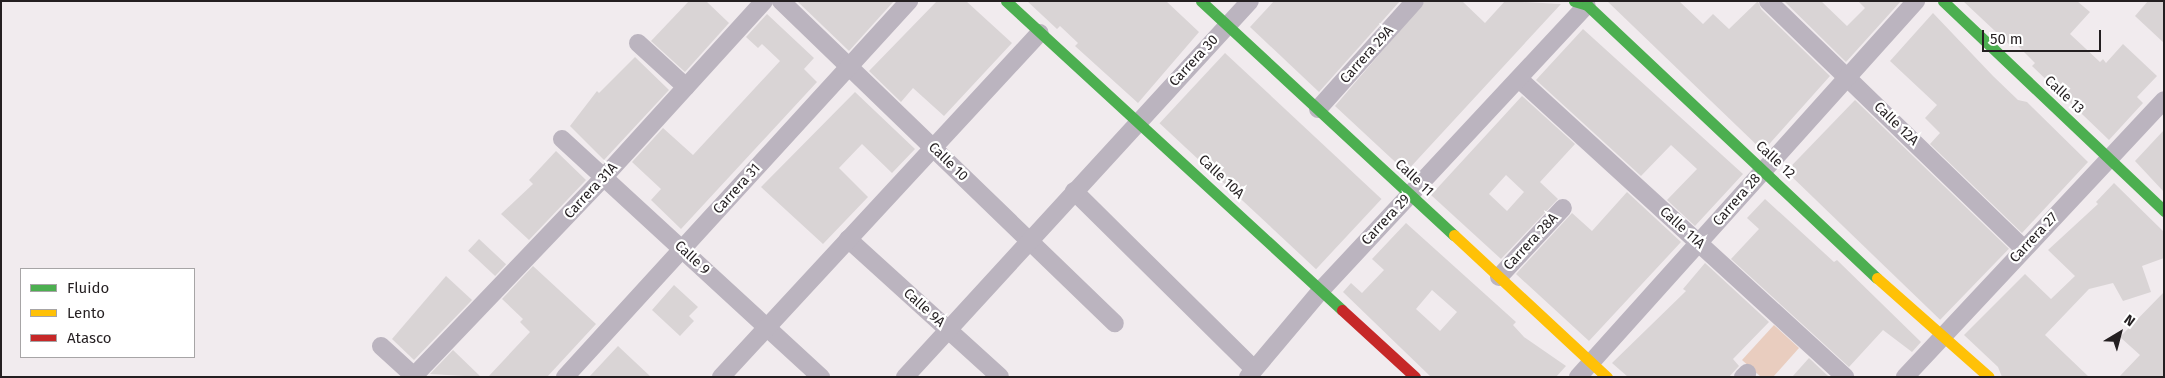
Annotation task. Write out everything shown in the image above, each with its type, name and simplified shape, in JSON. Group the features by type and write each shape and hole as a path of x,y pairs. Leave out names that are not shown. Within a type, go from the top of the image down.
{"street":[{"name":"Carrera 31A","path":"414,376 604,177 764,1"},
{"name":"Calle 10","path":"781,1 1115,323"},
{"name":"Carrera 31","path":"565,377 909,1"},
{"name":"Calle 10A","path":"1006,1 1322,289 1405,374"},
{"name":"Calle 11","path":"1201,1 1607,377"},
{"name":"Carrera 30","path":"905,377 1250,1"},
{"name":"Carrera 29A","path":"1318,109 1415,1"},
{"name":"Calle 12A","path":"1768,1 2023,248"},
{"name":"Carrera 28","path":"1578,377 1916,1"},
{"name":"Calle 13","path":"1943,1 2164,210"},
{"name":"Carrera 29","path":"1251,373 1322,289 1519,79 1584,2"},
{"name":"Calle 12","path":"1584,2 1941,338 1951,342 1989,377"},
{"path":"721,377 1040,33"},
{"path":"638,43 686,87"},
{"name":"Calle 11A","path":"1519,79 1845,377"},
{"name":"Carrera 27","path":"1905,377 2023,248 2164,100"},
{"name":"Calle 9","path":"562,139 821,377"},
{"path":"1074,191 1251,373"},
{"name":"Carrera 28A","path":"1499,277 1563,208"},
{"name":"Calle 9A","path":"848,239 1000,377"},
{"name":"Calle 12","path":"1941,338 1942,351 1970,377"},
{"path":"381,346 414,376"}],"shaded area":[{"path":"1774,325 1799,348 1773,377 1761,377 1742,360"}],"building":[{"path":"689,1 706,1 729,23 685,72 651,41"},
{"path":"797,1 894,1 849,51"},
{"path":"937,1 966,1 1012,43 944,116 913,88 901,102 869,71"},
{"path":"1027,1 1166,1 1199,32 1138,103 1075,46 1078,43 1060,26 1057,29"},
{"path":"1274,1 1400,1 1319,92 1250,27"},
{"path":"1425,1 1462,1 1485,23 1505,1 1561,4 1406,172 1335,106"},
{"path":"1607,1 1679,1 1703,24 1713,14 1729,29 1758,1 1761,9 1830,76 1763,151"},
{"path":"1784,1 1821,1 1847,26 1865,8 1858,1 1901,1 1846,62"},
{"path":"1963,1 2077,1 2090,12 2070,34 2100,62 2103,59 2106,63 2123,44 2157,76 2137,97 2143,103 2109,140 2032,66 2035,63 2016,44 2012,47"},
{"path":"2148,1 2164,1 2164,43 2135,16"},
{"path":"1933,13 1993,76 2018,100 2027,102 2088,162 2022,233 1930,144 1940,133 1925,118 1937,105 1890,61"},
{"path":"767,14 814,58 804,69 817,82 681,229 651,200 661,189 632,162 663,128 693,155 780,61 762,44 758,48 746,37"},
{"path":"1583,29 1743,174 1695,226 1667,200 1697,169 1671,145 1641,176 1536,80"},
{"path":"1225,53 1382,199 1316,269 1160,123"},
{"path":"635,57 669,90 604,160 570,126 597,91 599,93"},
{"path":"855,92 915,149 892,173 862,144 839,168 868,197 823,244 761,187"},
{"path":"1522,96 1575,144 1540,182 1558,199 1501,259 1431,195","holes":["1506,175 1524,192 1507,211 1489,194"]},
{"path":"1855,100 2009,249 1940,320 1786,171"},
{"path":"2164,130 2164,192 2135,161"},
{"path":"556,151 586,180 529,240 501,214 533,184 529,180"},
{"path":"2114,183 2164,232 2164,258 2142,266 2151,292 2123,301 2113,283 2089,289 2045,335 2089,377 2002,377 1998,367 1964,335 2025,274 2051,299 2075,276 2048,250 2098,204 2096,202"},
{"path":"1627,192 1681,242 1589,341 1516,274 1572,213 1592,231"},
{"path":"1765,199 1834,262 1837,260 1921,342 1912,352 1883,330 1849,367 1731,259 1759,229 1747,218"},
{"path":"1406,223 1516,322 1513,325 1524,337 1566,366 1556,377 1431,377 1343,292 1351,283 1362,293 1384,270 1372,259","holes":["1432,290 1457,312 1440,331 1416,309"]},
{"path":"479,239 506,264 495,276 468,251"},
{"path":"1705,263 1769,322 1733,359 1739,366 1729,377 1628,377 1612,363 1686,291 1683,289"},
{"path":"533,266 596,324 547,377 488,377 530,332 520,322 523,319 502,299"},
{"path":"446,276 472,300 414,360 392,339"},
{"path":"674,285 698,307 689,316 694,321 680,336 652,310"},
{"path":"2164,292 2164,377 2119,377 2140,355 2120,337"},
{"path":"618,346 651,377 589,377"},
{"path":"453,350 481,377 430,374"},
{"path":"1809,358 1828,376 1827,377 1792,377"}],"traffic: fast":[{"path":"1006,1 1342,310"},
{"path":"1201,1 1454,235"},
{"path":"1574,1 1587,5 1877,278"},
{"path":"1943,1 2164,211"}],"traffic: slow":[{"path":"1454,235 1607,377"},
{"path":"1877,278 1989,377"}],"traffic: jam":[{"path":"1342,310 1415,377"}]}
